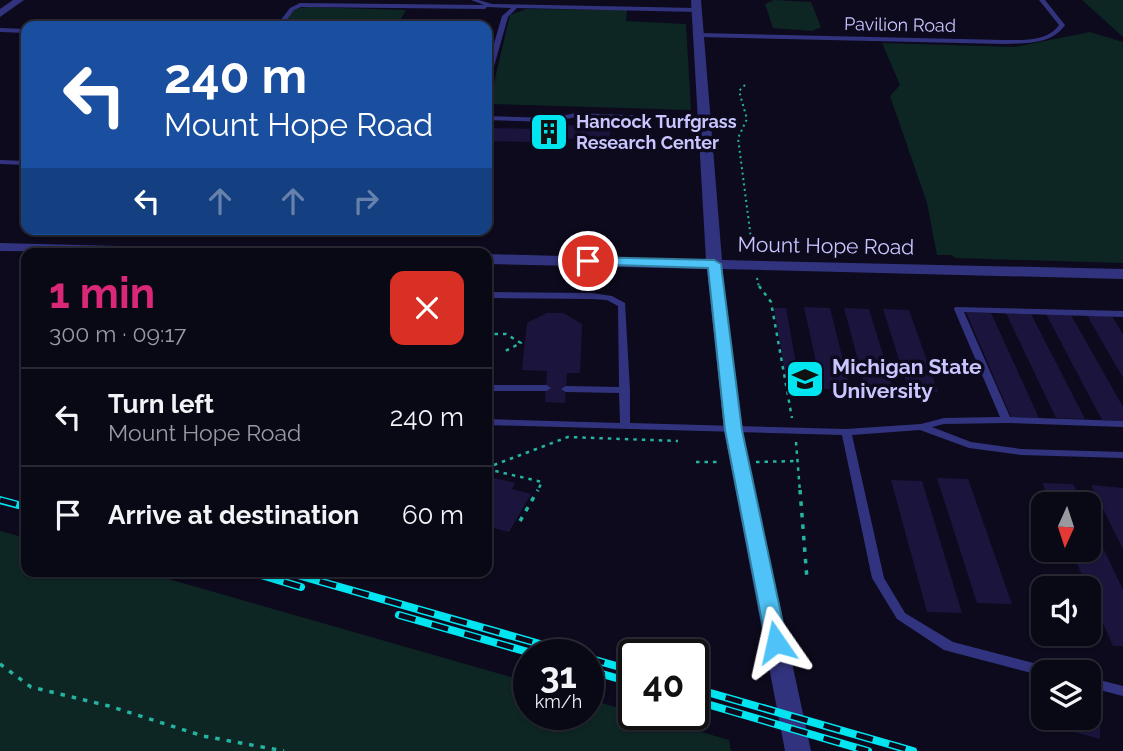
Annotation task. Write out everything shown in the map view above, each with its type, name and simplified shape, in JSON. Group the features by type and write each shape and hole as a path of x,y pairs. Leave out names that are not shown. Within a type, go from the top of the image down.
{"street":[{"path":"0,14 19,0"},
{"path":"697,5 714,264 733,430 798,751"},
{"path":"0,247 39,248"},
{"name":"Mount Hope Road","path":"492,259 1123,274"}],"lane":[{"path":"400,8 406,0"},
{"path":"474,0 491,6"},
{"path":"583,0 583,8"},
{"name":"Pavilion Road","path":"699,35 1004,42 1035,40 1055,33 1062,25 1042,0"},
{"path":"283,21 292,9 300,5 400,8 697,5"},
{"path":"492,62 505,16 515,7"},
{"path":"0,30 21,31"},
{"path":"492,118 551,120 576,116 705,120"},
{"path":"0,162 21,163"},
{"path":"492,295 592,296 617,301 624,308 625,426"},
{"path":"1006,420 958,309 1123,314"},
{"path":"492,388 546,388"},
{"path":"566,389 625,390"},
{"path":"492,422 795,432 845,432 921,426 944,421 1123,424"},
{"path":"921,426 969,445 1021,453 1123,456"},
{"path":"845,432 878,578 901,615 949,646 1031,667"},
{"path":"1101,685 1123,691"}],"path":[{"path":"745,85 738,91 747,119 738,138 754,265 760,290 771,302 795,432 807,579"},
{"path":"492,334 506,334 521,343 503,352"},
{"path":"492,467 568,437 678,441"},
{"path":"492,470 542,482 520,522"},
{"path":"0,664 31,687 109,706 203,736 284,751"}],"green space":[{"path":"774,0 811,2 821,27 812,31 773,28 765,4"},
{"path":"1082,0 1123,0 1123,37"},
{"path":"308,7 406,10 400,21 286,21 294,9"},
{"path":"526,9 627,10 626,21 686,24 691,110 492,104 492,91 510,15"},
{"path":"1090,32 1123,42 1123,263 955,258 952,255 937,255 927,203 890,96 900,85 882,43 1015,47"},
{"path":"0,531 21,537 21,577 161,577 513,678 513,730 604,730 604,704 618,708 618,730 695,730 729,740 731,751 0,751"}],"building":[{"name":"Hancock Turfgrass Research Center","path":"611,127 609,140 540,135 538,142 492,141 492,128"},
{"path":"804,307 830,308 850,389 822,389"},
{"path":"774,308 786,308 800,386 787,385"},
{"path":"844,308 869,309 894,391 866,390"},
{"path":"883,309 909,310 938,392 909,391"},
{"path":"966,312 991,313 1039,418 1011,417"},
{"path":"547,313 563,313 582,324 580,373 567,373 565,403 545,402 547,371 522,370 527,323"},
{"path":"1006,313 1031,314 1085,419 1056,418"},
{"path":"1046,314 1071,315 1123,407 1123,421 1102,420"},
{"path":"1087,315 1112,316 1123,334 1123,378"},
{"path":"492,477 515,483 512,489 531,494 509,532 492,528"},
{"path":"937,478 968,479 1012,604 977,603"},
{"path":"891,480 922,481 962,613 927,612"},
{"path":"1042,483 1073,484 1077,492 1046,492"},
{"path":"1091,485 1123,488 1123,549 1101,505 1101,492 1094,492"},
{"path":"1101,543 1123,590 1123,646 1113,646 1101,619 1101,576 1082,576 1076,562 1101,562"},
{"path":"1067,730 1100,730 1100,739"}],"railway":[{"path":"0,500 21,506"},
{"path":"268,577 301,587"},
{"path":"305,577 522,639"},
{"path":"399,615 513,648"},
{"path":"604,663 618,666"},
{"path":"604,675 618,678"},
{"path":"709,693 913,751"},
{"path":"709,705 868,751"}],"place":[{"name":"Hancock Turfgrass Research Center","path":"549,132"},
{"name":"Michigan State University","path":"805,379"}],"route":[{"path":"588,261 714,264 733,430 776,642"}]}
